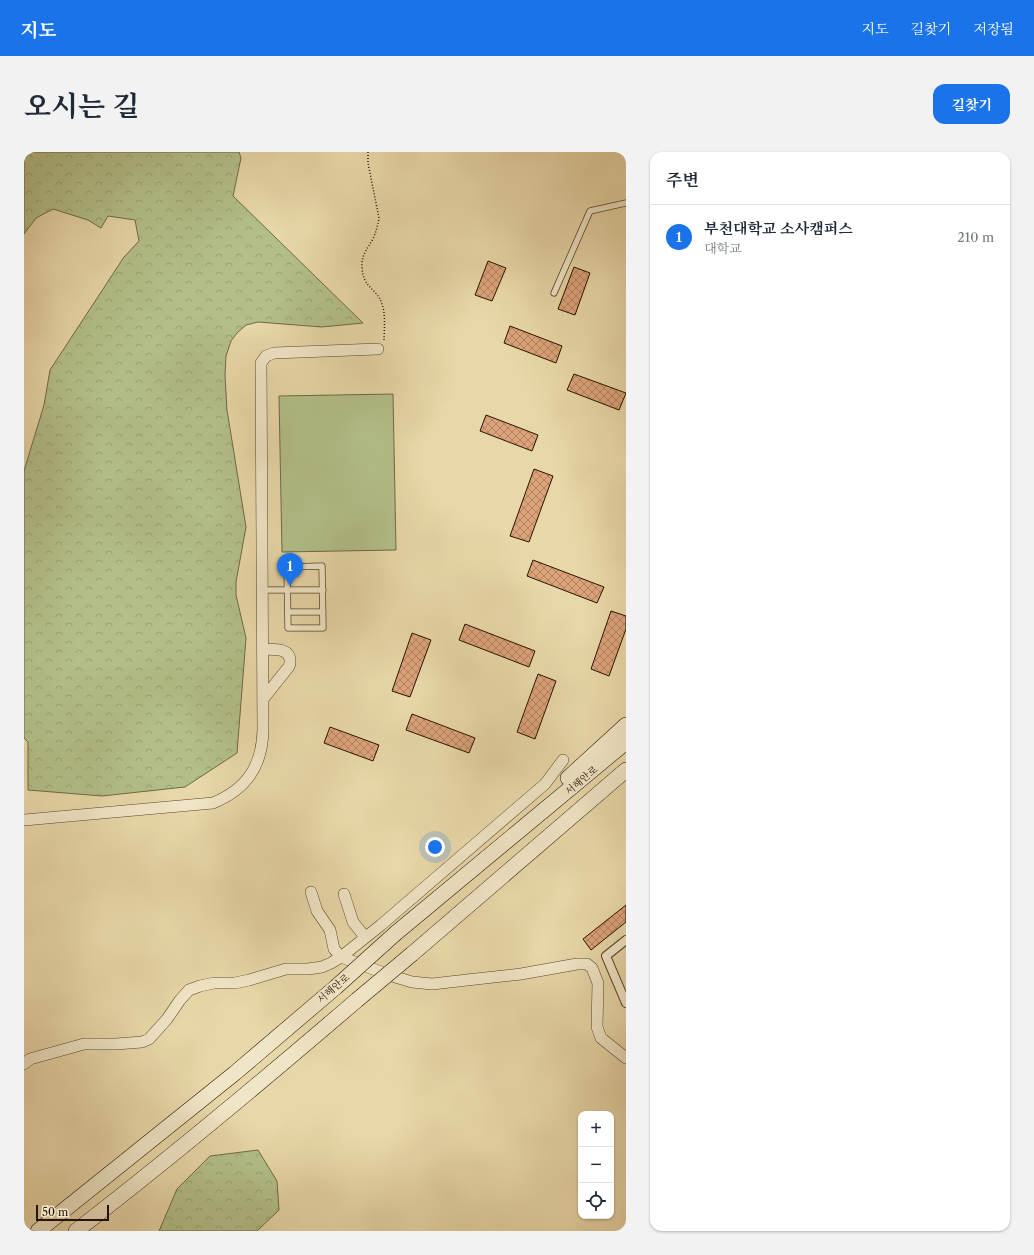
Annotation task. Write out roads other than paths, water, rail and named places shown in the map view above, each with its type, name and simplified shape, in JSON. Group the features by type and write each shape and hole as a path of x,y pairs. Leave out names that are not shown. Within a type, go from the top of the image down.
{"main road":[{"path":"500,847 549,796 626,725"},
{"name":"서해안로","path":"38,1231 235,1073 336,987 396,933 626,742"},
{"path":"76,1231 133,1187 253,1089 626,770"},
{"path":"515,865 597,807 626,783"}],"street":[{"path":"24,820 205,804 220,800 236,790 252,773 260,757 262,744 263,699 260,370 263,360 270,354 274,353 378,349"},
{"path":"263,649 283,650 289,656 290,661 290,666 288,669 263,699"},
{"path":"24,1064 30,1059 84,1044 142,1042 149,1039 167,1019 189,990 200,986 214,983 234,983 286,969 322,967 331,963 341,957 438,876 545,784 563,760"},
{"path":"311,892 317,911 330,930 334,949 341,957 412,982 432,984 521,974 577,964 587,964 592,968 598,983 597,1027 600,1038 626,1058"},
{"path":"344,894 353,922 365,937"},
{"path":"626,940 606,956 626,1003"}],"lane":[{"path":"554,293 590,211 626,203"},
{"path":"322,566 323,590 323,628 288,628 287,567 322,566"},
{"path":"262,590 323,590"},
{"path":"288,612 323,612"}],"place":[{"name":"부천대학교 소사캠퍼스","path":"290,586"}]}
